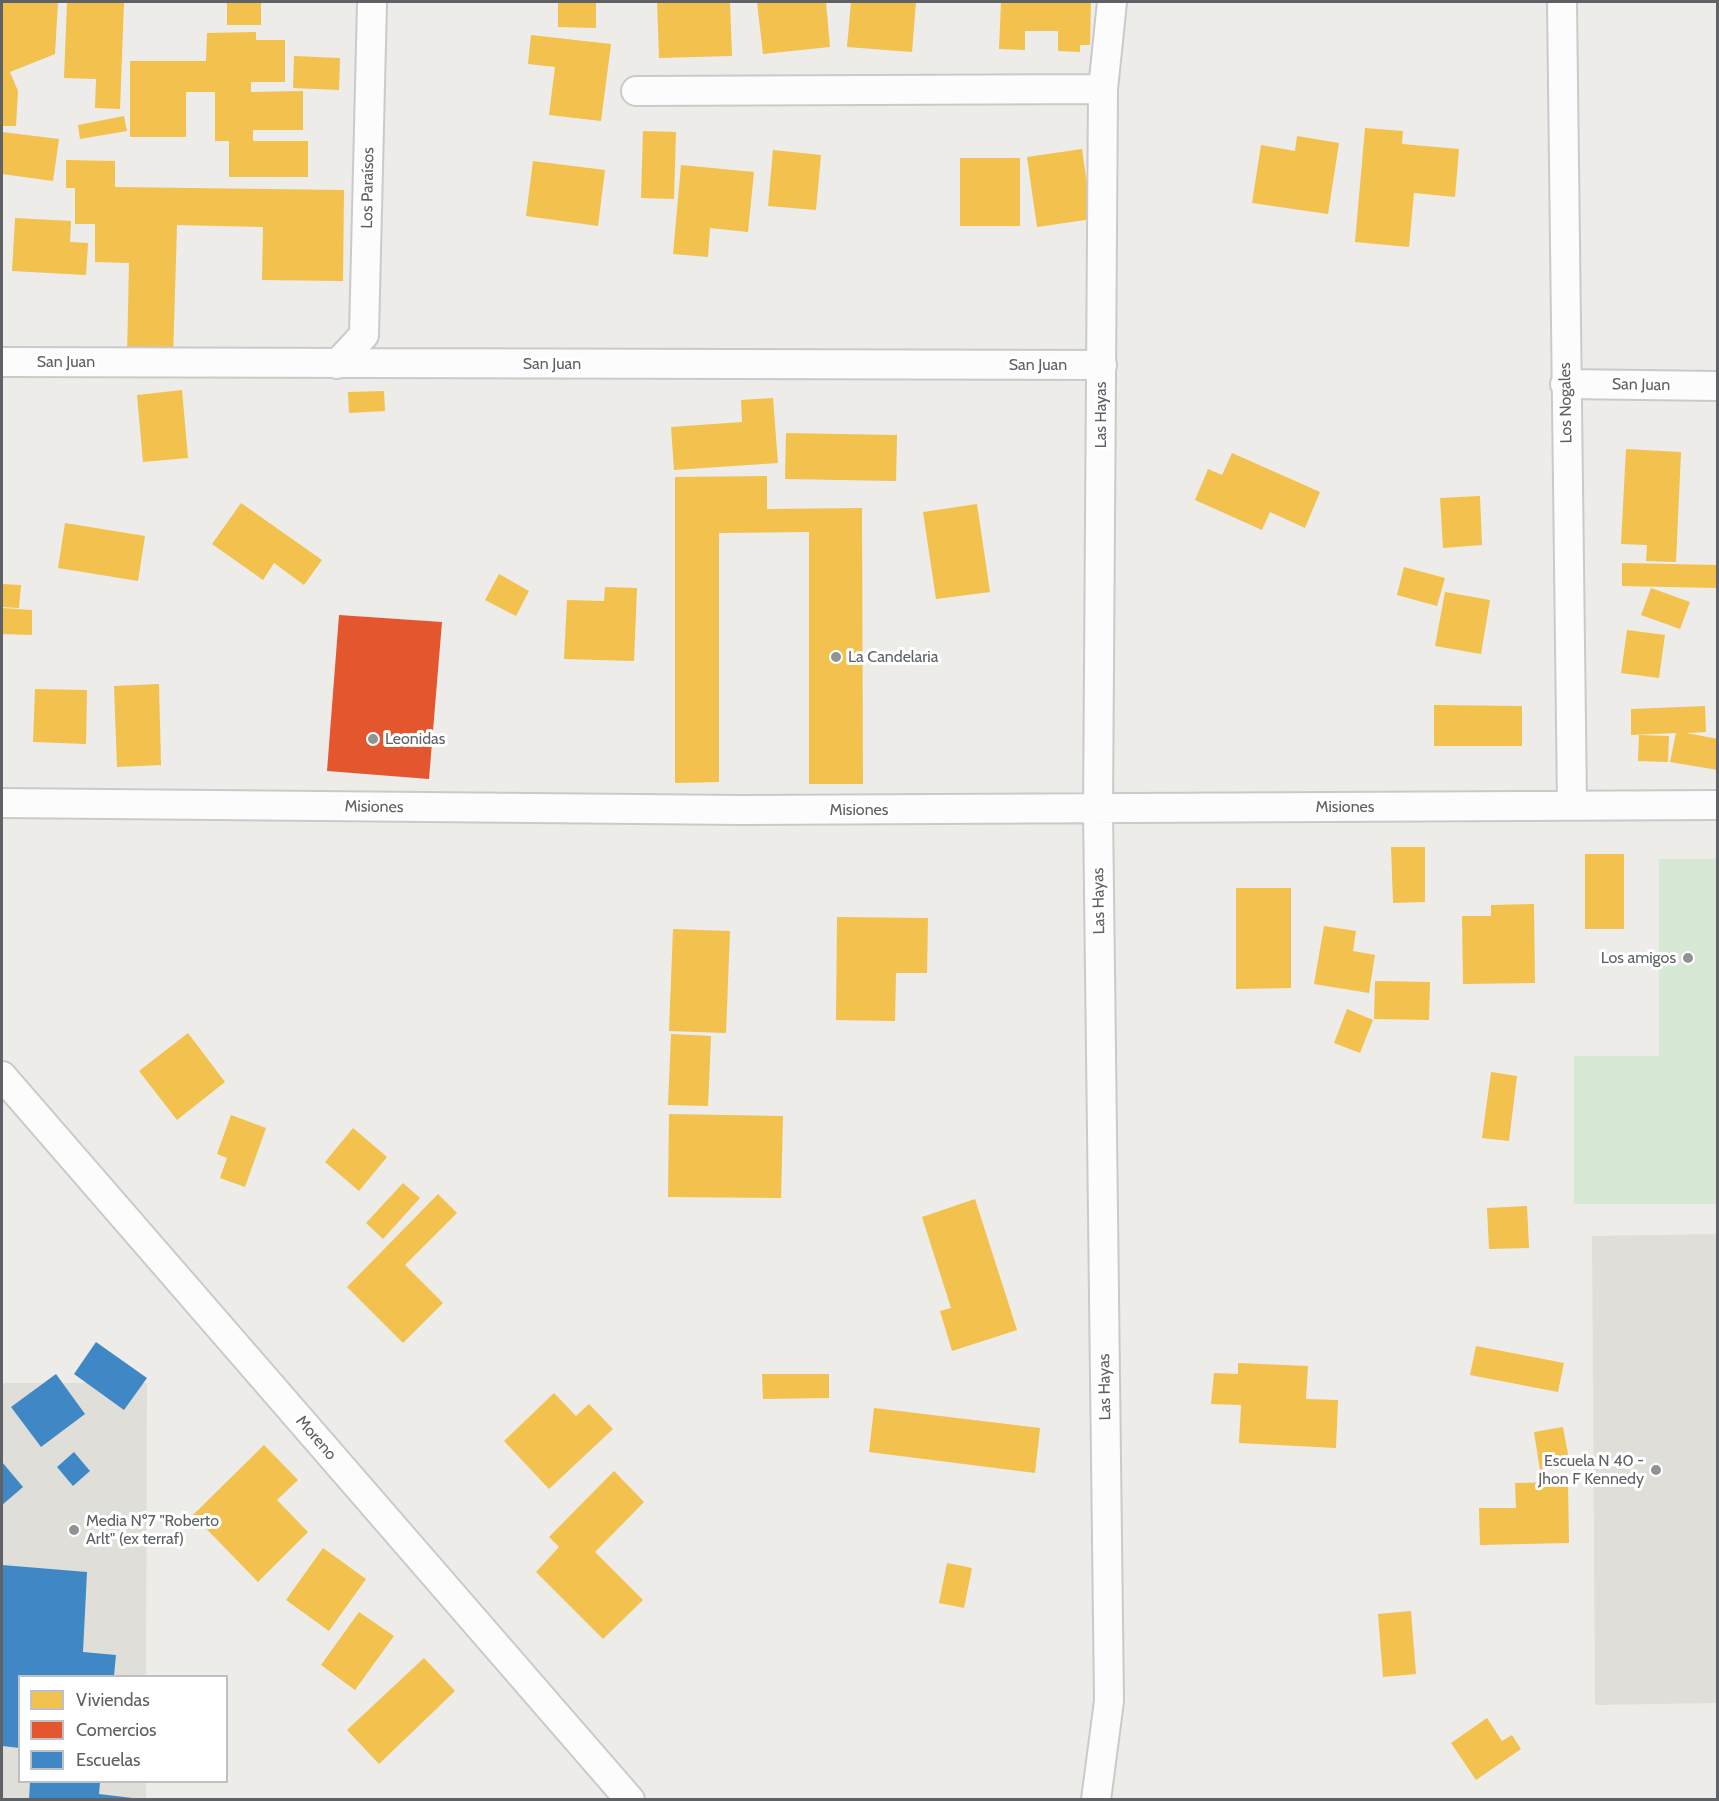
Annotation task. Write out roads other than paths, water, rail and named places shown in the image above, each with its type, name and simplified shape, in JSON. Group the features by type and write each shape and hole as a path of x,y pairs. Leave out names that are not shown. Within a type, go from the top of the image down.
{"street":[{"name":"Los Paraísos","path":"336,364 364,335 372,2"},
{"name":"Las Hayas","path":"1096,1800 1109,1701 1098,809 1103,89 1112,2"},
{"name":"Los Nogales","path":"1562,2 1572,805"},
{"path":"636,91 1103,89"},
{"name":"San Juan","path":"2,362 1102,365"},
{"name":"San Juan","path":"1565,384 1718,386"},
{"name":"Misiones","path":"2,803 742,810 1718,805"},
{"name":"Moreno","path":"2,1076 630,1800"}],"place":[{"name":"La Candelaria","path":"836,657"},
{"name":"Leonidas","path":"373,739"},
{"name":"Los amigos","path":"1688,958"},
{"name":"Escuela N 40 - Jhon F Kennedy","path":"1656,1470"},
{"name":"Media Nº7 \"Roberto Arlt\" (ex terraf)","path":"74,1530"}]}
